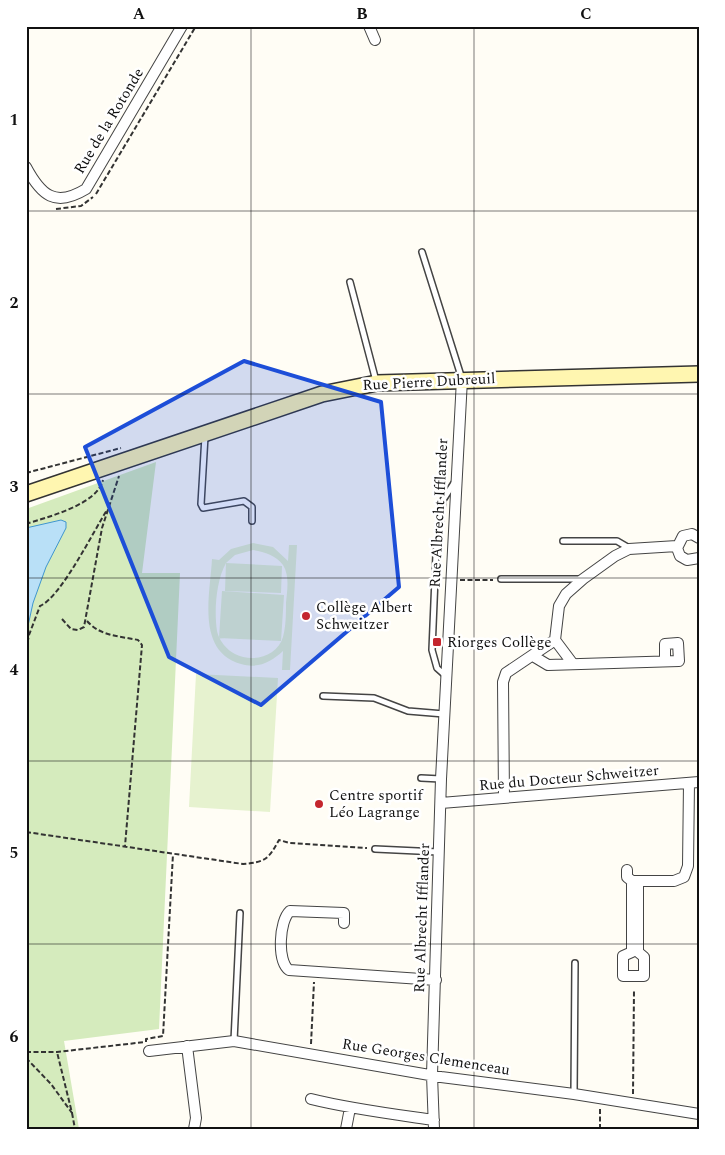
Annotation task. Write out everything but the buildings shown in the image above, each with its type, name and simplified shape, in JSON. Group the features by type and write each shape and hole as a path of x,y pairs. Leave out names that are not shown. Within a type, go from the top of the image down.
{"street":[{"name":"Rue de la Rotonde","path":"26,167 37,187 46,195 61,198 74,196 86,189 182,26"},
{"path":"369,26 375,40"},
{"name":"Rue Pierre Dubreuil","path":"26,494 332,391 377,383 462,379 699,374"},
{"name":"Rue Albrecht Ifflander","path":"434,1124 432,1075 441,779 455,483 462,379"},
{"path":"699,538 687,534 680,539 677,546 678,552 683,559 691,561 699,558"},
{"path":"573,664 555,640 559,606 566,594 583,579 629,548 677,546"},
{"path":"504,798 503,682 510,669 533,656 555,640"},
{"path":"533,656 548,665 665,661"},
{"path":"627,870 627,877 635,881 674,881 684,877 694,782"},
{"name":"Rue du Docteur Schweitzer","path":"441,803 694,782"},
{"path":"635,881 635,952"},
{"path":"344,923 344,913 296,910 286,915 283,921 281,958 285,967 289,970 436,980"},
{"name":"Rue Georges Clemenceau","path":"150,1048 234,1041 432,1075 574,1094 699,1114"},
{"path":"187,1046 196,1118 194,1129"},
{"path":"311,1098 350,1108 367,1108 434,1124"},
{"path":"346,1129 350,1108"}],"lane":[{"path":"422,252 462,379"},
{"path":"350,282 377,383"},
{"path":"205,433 203,508 244,501 252,507 252,521"},
{"path":"446,677 437,668 432,650 436,554 442,500 455,483"},
{"path":"563,542 617,541 629,548"},
{"path":"501,580 583,579"},
{"path":"323,696 374,698 408,711 444,714"},
{"path":"420,778 441,779"},
{"path":"376,849 439,852"},
{"path":"234,1041 240,913"},
{"path":"574,1094 575,964"}],"path":[{"path":"26,473 127,446"},
{"path":"62,619 66,626 78,630 84,627 87,621 92,579 102,528 123,462"},
{"path":"26,524 75,508 101,486 105,468"},
{"path":"26,650 29,635 40,606 49,602 60,587 109,506"},
{"path":"450,580 501,580"},
{"path":"87,621 101,633 138,640 142,645 125,846"},
{"path":"26,832 243,864 261,863 266,860 279,840 290,843 376,849"},
{"path":"26,1052 150,1048 146,1039 162,1036 171,865 174,853"},
{"path":"310,1054 315,972"},
{"path":"633,1103 634,990"},
{"path":"57,1052 75,1129"},
{"path":"26,1058 51,1084 72,1113"},
{"path":"600,1098 600,1129"}],"highlighted area":[{"path":"244,361 381,402 399,587 261,705 169,657 85,447"}],"green space":[{"path":"156,462 142,573 180,573 159,1029 64,1041 79,1129 26,1129 26,509"},
{"path":"253,543 273,547 288,561 289,545 297,545 290,670 282,670 283,651 264,664 253,666 241,664 227,657 217,647 212,635 208,605 212,559 219,560 231,549","holes":["253,550 265,553 273,556 280,562 287,574 286,620 283,637 280,644 270,654 256,658 242,657 229,650 224,645 217,631 217,596 220,578 226,563 235,555"]},
{"path":"226,563 282,566 281,593 225,591"},
{"path":"222,591 284,595 281,641 219,638"},
{"path":"196,674 278,678 270,812 189,807"}],"water":[{"path":"61,520 66,522 66,528 46,567 33,603 26,635 26,528"}],"place":[{"name":"Collège Albert Schweitzer","path":"306,616"},
{"name":"Riorges Collège","path":"437,642"},
{"name":"Centre sportif Léo Lagrange","path":"319,804"}]}
